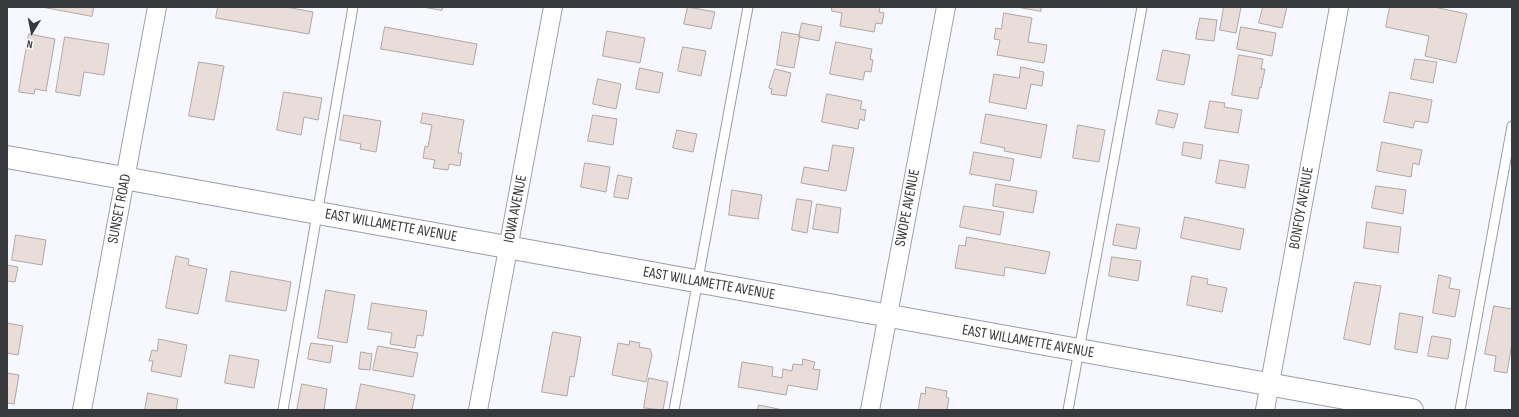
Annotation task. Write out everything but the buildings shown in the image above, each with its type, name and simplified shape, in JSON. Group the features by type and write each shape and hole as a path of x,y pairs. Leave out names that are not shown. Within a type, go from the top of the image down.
{"street":[{"name":"SUNSET ROAD","path":"82,410 157,7"},
{"name":"IOWA AVENUE","path":"478,410 553,7"},
{"name":"SWOPE AVENUE","path":"870,410 946,7"},
{"name":"BONFOY AVENUE","path":"1265,410 1339,7"},
{"name":"EAST WILLAMETTE AVENUE","path":"7,157 1412,410"}],"lane":[{"path":"283,410 353,7"},
{"path":"674,410 748,7"},
{"path":"1068,410 1142,7"},
{"path":"1460,410 1512,126"}]}
